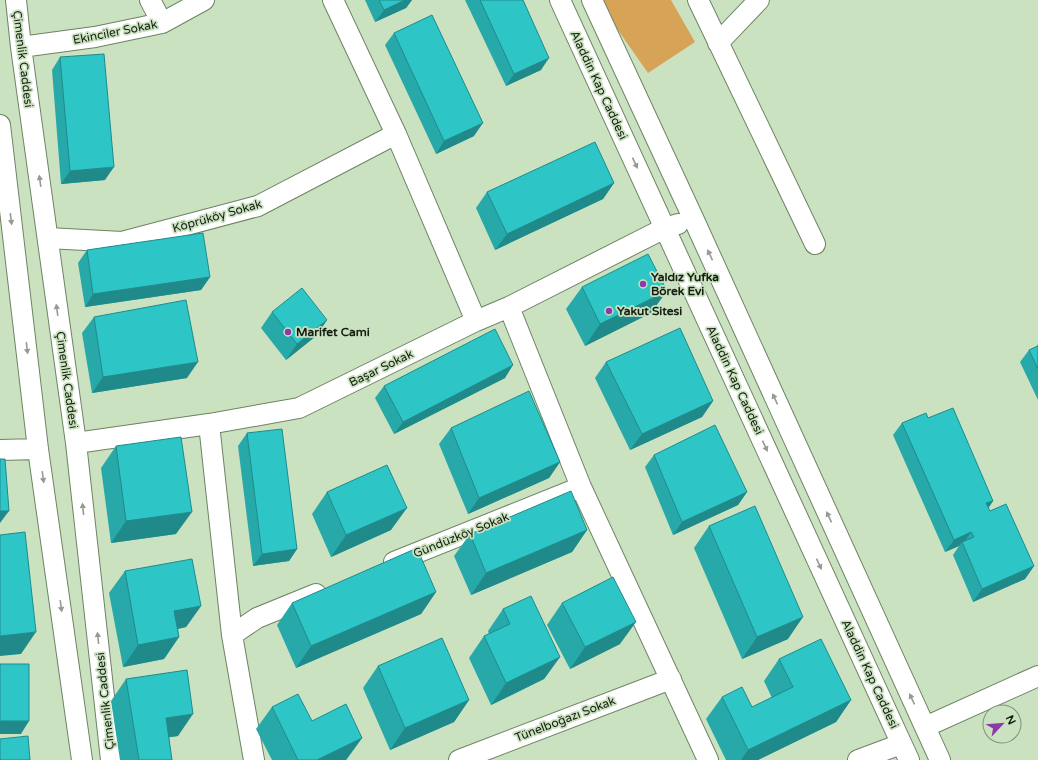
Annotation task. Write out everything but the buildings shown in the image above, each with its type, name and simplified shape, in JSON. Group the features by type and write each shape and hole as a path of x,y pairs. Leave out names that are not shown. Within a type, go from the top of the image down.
{"street":[{"name":"Çimenlik Caddesi","path":"16,0 21,47 76,443 111,760"},
{"path":"150,0 162,23"},
{"name":"Ekinciler Sokak","path":"21,47 95,37 162,23 204,0"},
{"path":"333,0 396,134 476,321"},
{"name":"Aladdin Kap Caddesi","path":"560,0 905,752"},
{"path":"592,0 940,760"},
{"path":"698,0 815,244"},
{"path":"718,43 759,0"},
{"path":"0,125 38,449 82,760"},
{"name":"Köprüköy Sokak","path":"48,238 122,242 258,206 396,134"},
{"name":"Başar Sokak","path":"76,443 209,424 299,408 476,321 508,307 665,228 694,220"},
{"path":"508,307 581,487 708,760"},
{"path":"209,424 232,635 254,760"},
{"path":"0,450 38,449"},
{"name":"Gündüzköy Sokak","path":"375,570 581,487"},
{"path":"232,635 257,618 331,588"},
{"path":"925,727 1038,676"},
{"name":"Tünelboğazı Sokak","path":"459,760 671,679"},
{"path":"858,760 905,752"}],"shaded area":[{"path":"597,0 671,0 695,42 648,73"}],"place":[{"name":"Yaldız Yufka Börek Evi","path":"643,284"},
{"name":"Yakut Sitesi","path":"609,311"},
{"name":"Marifet Cami","path":"288,332"}]}
